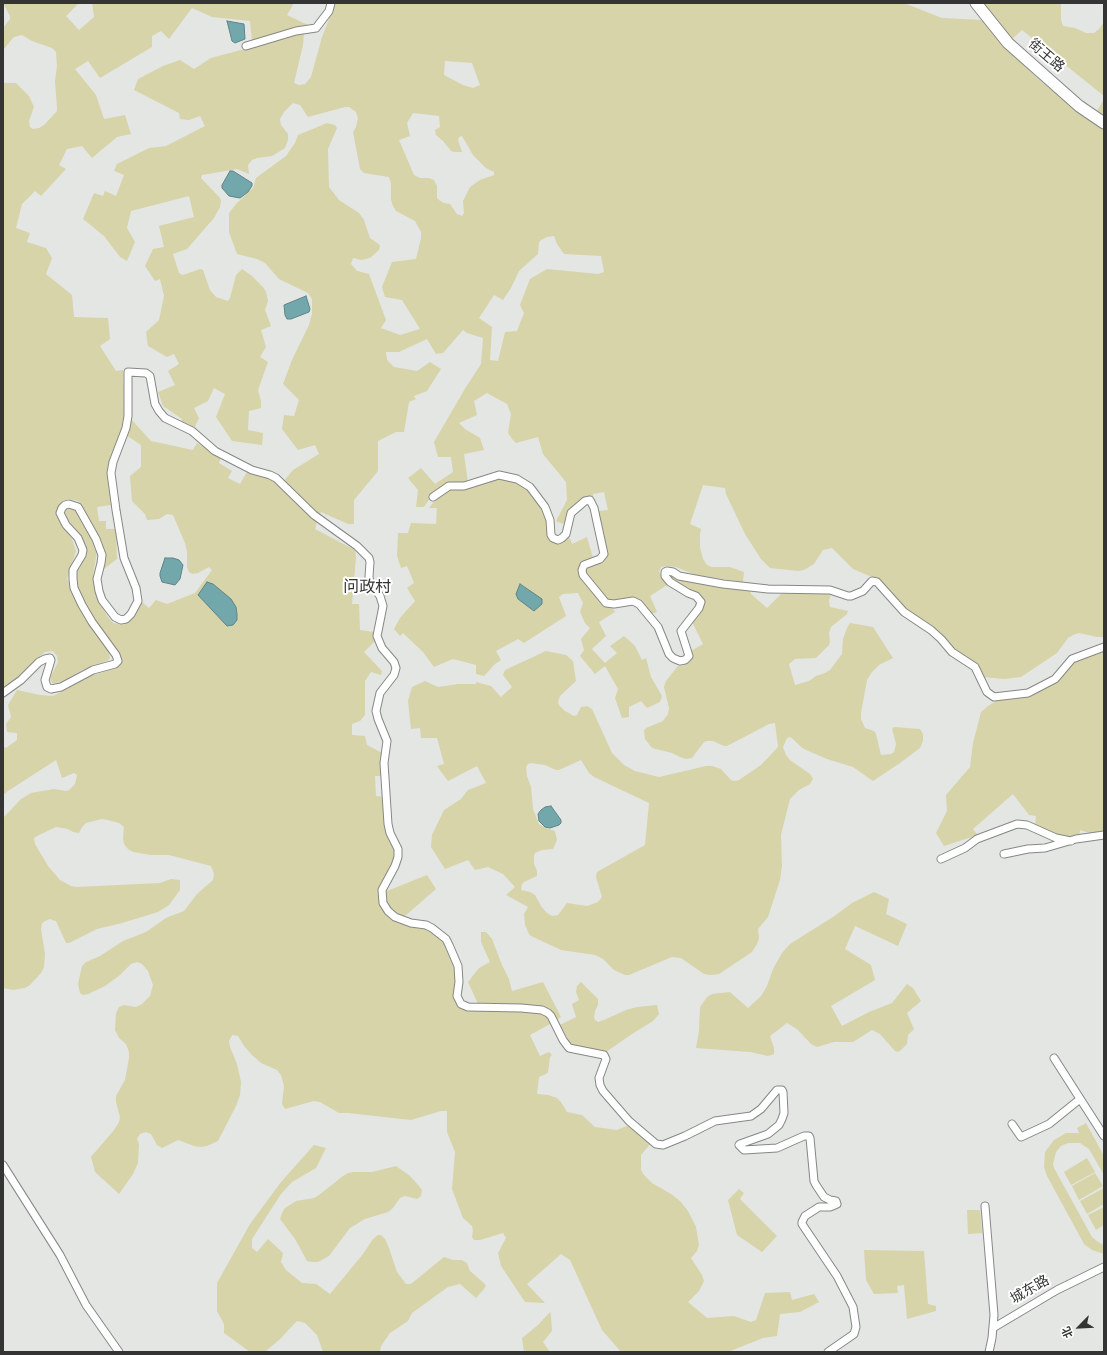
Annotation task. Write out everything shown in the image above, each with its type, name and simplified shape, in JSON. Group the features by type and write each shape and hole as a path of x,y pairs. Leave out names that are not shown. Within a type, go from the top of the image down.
{"main road":[{"name":"街王路","path":"976,3 1008,43 1079,106 1104,123"}],"street":[{"path":"246,46 301,30 316,28 329,11 331,3"},
{"path":"3,693 21,680 45,659 50,658 51,660 45,680 46,687 51,689 61,687 93,670 115,664 118,661 116,655 92,622 74,588 73,570 82,555 83,550 78,538 66,525 60,513 65,505 69,504 78,507 96,539 102,555 98,580 102,600 115,617 121,620 126,619 138,601 136,588 124,558 116,510 112,473 113,462 126,428 128,416 128,372 146,373 150,376 155,404 165,418 192,432 215,451 252,470 276,478 314,515 357,546 369,558 370,583 380,596 383,606 377,636 382,648 394,662 396,668 394,675 380,693 376,711 387,741 384,764 388,824 390,833 398,849 398,857 395,866 382,890 383,903 388,911 395,917 411,923 426,925 446,939 450,945 458,966 457,996 461,1004 468,1007 542,1010 548,1013 569,1048 604,1055 606,1059 599,1078 603,1091 629,1121 656,1144 663,1145 686,1136 715,1121 751,1116 761,1109 777,1090 782,1090 784,1113 779,1125 768,1134 739,1145 744,1150 777,1148 804,1136 809,1136 810,1138 814,1181 816,1186 824,1197 836,1201 837,1204 830,1207 819,1207 805,1216 802,1224 837,1276 853,1307 856,1327 854,1334 828,1352"},
{"path":"433,497 450,486 464,486 499,475 517,479 530,487 545,507 550,520 551,535 553,538 558,540 566,534 571,514 585,501 590,500 594,508 604,554 600,559 584,565 582,570 583,575 606,603 614,604 633,601 639,604 658,627 669,654 673,658 680,661 685,660 689,656 681,631 699,608 701,602 696,596 670,582 665,576 665,572 667,571 679,576 723,584 768,589 830,590 848,596 864,591 872,581 877,582 904,612 931,630 952,652 975,667 987,692 994,697 1028,693 1055,679 1072,659 1104,647"},
{"path":"941,859 965,848 977,839 1017,824 1027,825 1056,838 1071,841"},
{"path":"1004,854 1028,849 1045,848 1071,841 1104,835"},
{"path":"1054,1058 1104,1136"},
{"path":"1012,1124 1021,1137 1049,1124 1080,1099"},
{"path":"3,1165 60,1255 86,1305 118,1352"},
{"path":"985,1206 994,1316 994,1328 990,1352"},
{"name":"城东路","path":"994,1328 1058,1290 1104,1267"}],"shaded area":[{"path":"3,3 79,3 66,16 79,30 94,17 92,3 294,3 287,15 310,26 252,41 250,21 212,17 192,8 169,39 161,31 152,36 152,47 100,78 88,61 75,69 96,95 104,119 125,115 131,134 117,137 92,158 82,146 67,149 59,165 66,169 41,196 35,191 22,204 16,228 30,233 27,242 46,248 52,258 46,274 72,295 74,317 108,318 110,339 100,346 116,371 123,370 124,413 121,431 109,463 111,505 97,507 99,521 106,521 106,529 116,529 117,559 100,572 100,543 95,529 82,506 78,501 69,499 61,502 58,510 62,525 72,539 76,551 67,579 85,617 108,650 110,658 107,661 82,670 64,681 52,683 50,678 58,662 57,656 53,651 45,652 12,683 3,689 3,83 16,83 29,96 34,107 29,121 30,127 33,129 39,128 44,125 57,111 55,81 57,66 56,52 52,48 32,41 22,35 14,37 3,50 3,28 10,19 10,16"},
{"path":"334,3 904,3 942,18 983,20 1038,79 1104,129 1104,637 1079,633 1073,635 1068,638 1057,653 1021,677 1004,679 983,677 955,651 913,617 879,580 853,569 832,548 823,550 814,564 804,570 798,571 770,568 761,559 745,534 726,494 725,488 703,485 690,524 701,529 700,547 703,559 707,565 712,567 730,567 744,572 743,582 696,575 676,567 667,566 661,567 659,572 667,585 650,596 657,612 652,614 633,597 630,599 606,599 587,576 585,571 587,567 603,561 598,511 608,510 604,492 593,494 593,499 572,510 563,524 556,521 567,500 566,482 543,454 538,437 516,443 512,439 508,433 511,414 507,404 487,393 474,401 477,415 459,423 465,429 480,438 484,450 464,454 468,483 448,484 431,497 424,507 416,507 418,490 408,478 421,468 435,484 453,472 451,457 438,457 434,442 481,364 483,338 467,333 463,330 443,353 436,354 427,339 399,352 386,352 387,360 394,367 417,371 430,362 441,369 427,391 414,396 416,399 409,402 404,432 396,432 378,441 378,471 354,500 354,524 348,524 321,512 319,517 283,482 293,470 319,454 315,445 298,450 282,429 284,415 294,416 299,400 283,384 292,360 309,325 312,314 312,299 308,293 279,279 265,263 257,259 237,254 229,232 229,213 253,188 256,178 286,156 295,143 298,135 327,123 335,125 337,128 328,149 329,187 339,200 359,213 364,220 370,238 380,245 379,250 370,258 361,260 353,258 351,264 357,271 369,274 386,320 381,328 400,335 420,329 402,300 385,297 382,287 392,262 416,259 421,232 415,221 396,211 393,206 389,177 364,173 360,169 353,132 358,118 356,112 349,107 308,117 300,105 293,103 284,112 280,119 281,125 288,134 288,140 285,148 272,156 252,160 248,165 249,174 237,169 202,175 201,178 220,198 220,207 214,218 187,249 173,254 179,273 183,275 200,269 203,270 210,290 216,297 228,301 236,275 242,269 252,276 266,292 268,301 265,310 271,326 261,330 266,347 260,357 268,362 258,390 261,408 249,411 248,430 263,433 262,445 232,441 216,417 225,394 214,388 208,401 194,408 199,418 194,429 181,422 182,419 163,406 158,392 175,385 168,371 179,364 174,354 167,357 148,346 146,332 159,320 164,296 160,279 155,281 145,266 153,249 164,247 159,226 194,217 189,196 131,211 127,228 135,242 127,261 120,257 104,236 83,219 94,193 103,196 105,191 116,196 124,175 114,171 117,164 149,148 166,146 205,126 200,116 189,120 180,119 179,113 134,90 138,79 163,66 180,60 194,69 211,58 304,33 303,45 294,83 299,85 305,84 311,77 322,37","holes":["445,61 472,63 480,85 473,88 463,85 444,75","413,113 439,116 440,127 435,130 436,135 451,151 462,152 458,140 459,137 462,136 473,155 486,168 494,172 494,175 480,180 470,187 463,201 464,213 462,216 457,214 450,204 444,203 437,198 437,186 434,180 429,178 420,178 414,175 399,140 410,136 407,123","554,236 557,244 564,254 601,256 604,272 598,274 547,269 530,279 520,305 524,313 517,331 505,332 498,361 490,360 492,327 479,318 494,295 503,300 511,288 519,271 538,254 539,242 547,237"]},
{"path":"981,3 1061,3 1061,20 1063,26 1075,28 1086,33 1094,33 1104,22 1104,96 1022,30 1011,40"},
{"path":"1104,99 1104,119 1096,113"},
{"path":"130,418 151,441 193,450 197,443 221,457 219,463 232,471 228,478 240,484 247,472 268,477 280,485 318,519 315,529 355,550 356,557 352,604 359,604 360,630 374,632 375,641 364,652 382,671 381,675 371,672 365,681 365,715 360,721 352,724 352,735 365,736 367,745 382,753 382,776 375,776 376,796 385,797 385,821 399,844 386,885 387,891 427,875 436,889 405,916 410,921 425,923 444,941 454,960 458,1003 537,1011 546,1014 552,1023 530,1035 540,1056 549,1052 552,1055 550,1057 548,1072 539,1077 537,1094 557,1098 567,1112 582,1115 595,1127 617,1130 629,1125 651,1143 641,1155 641,1170 652,1183 680,1201 688,1211 696,1227 699,1245 697,1251 691,1258 702,1275 704,1281 699,1291 688,1302 707,1318 734,1316 751,1322 756,1320 765,1293 790,1292 792,1300 814,1294 819,1302 800,1312 780,1314 777,1336 763,1338 728,1352 621,1352 602,1330 570,1260 561,1254 527,1284 545,1303 525,1302 501,1266 498,1253 506,1238 503,1233 480,1240 474,1240 472,1237 472,1226 463,1218 452,1189 455,1152 447,1132 447,1111 441,1111 411,1120 339,1113 320,1102 314,1101 285,1109 282,1104 284,1086 281,1075 277,1070 261,1063 252,1055 238,1036 232,1035 229,1041 237,1064 241,1082 240,1095 218,1141 201,1147 178,1140 162,1148 157,1145 151,1134 146,1132 140,1134 137,1139 139,1144 138,1163 133,1174 119,1194 95,1172 91,1157 119,1122 120,1117 116,1096 125,1080 129,1058 129,1052 126,1044 119,1038 115,1030 116,1013 119,1007 124,1005 136,1007 142,1004 150,996 153,985 148,971 142,964 137,962 131,964 120,975 105,986 83,995 80,993 78,984 82,966 86,962 100,956 123,941 146,932 166,918 184,911 197,894 213,880 214,874 211,866 169,855 151,855 133,852 124,844 124,827 119,823 108,820 102,819 86,823 79,833 56,827 39,835 34,838 35,844 48,866 60,880 71,886 77,887 160,883 171,879 180,880 180,890 169,905 158,912 97,929 69,943 66,943 56,921 50,919 45,921 42,923 41,929 45,954 44,967 41,973 30,985 25,988 13,990 3,988 3,818 21,799 31,793 54,789 69,790 75,784 77,775 74,773 62,778 56,760 3,795 3,746 6,748 17,740 17,733 7,732 6,724 11,717 8,705 17,690 53,696 87,677 113,669 121,661 119,652 92,617 78,591 75,575 86,549 80,534 68,520 65,512 69,507 75,508 85,525 97,552 93,575 96,594 107,616 113,623 123,625 129,622 142,602 149,608 156,600 167,604 195,593 212,570 209,567 198,573 192,574 189,572 187,567 187,552 185,543 173,515 167,514 159,519 147,520 145,514 132,501 130,476 141,467 141,445 126,435"},
{"path":"500,477 524,486 539,503 548,520 548,535 561,542 569,536 572,544 587,537 593,558 581,563 579,570 602,604 606,607 612,608 615,612 599,622 606,636 592,649 605,663 617,653 610,646 624,636 635,646 642,660 646,658 651,677 662,696 660,702 647,708 641,701 629,707 629,717 622,718 615,698 618,689 605,666 595,674 580,656 584,650 581,639 590,628 585,623 580,612 583,603 578,593 563,594 559,597 566,616 524,643 518,639 496,651 501,660 484,676 476,674 476,665 453,659 434,667 423,652 403,633 400,636 394,629 400,618 415,601 407,588 414,583 407,566 401,568 397,556 398,533 408,533 411,523 436,524 437,508 429,508 440,494 449,488"},
{"path":"669,574 728,588 750,591 751,594 767,608 781,594 824,592 831,594 829,601 830,607 848,611 847,614 831,627 829,633 829,645 816,658 795,659 789,664 795,685 809,681 830,670 842,654 843,639 850,623 873,627 893,658 879,665 867,680 861,719 865,728 874,731 876,734 881,755 891,754 894,752 896,744 892,729 894,727 920,729 923,734 923,741 920,748 873,781 853,767 827,759 806,750 790,737 787,738 783,747 786,755 790,760 810,774 813,779 810,784 799,790 790,799 781,835 782,866 780,880 768,917 758,929 759,938 752,952 719,974 704,974 681,958 672,957 629,975 625,975 614,970 603,959 595,955 561,950 531,936 525,925 524,914 528,907 506,895 515,887 503,874 488,867 475,870 468,860 445,869 431,847 432,835 444,810 461,799 468,790 486,783 477,766 448,781 437,766 444,764 437,738 421,738 420,728 411,729 408,701 412,687 425,681 438,687 458,684 476,684 476,682 491,686 501,697 512,687 503,675 505,670 546,651 566,655 573,661 576,681 560,696 558,702 559,705 565,711 574,716 577,715 581,707 587,706 592,709 612,753 624,765 635,771 659,777 706,766 712,766 721,769 731,780 739,780 761,765 778,747 775,723 769,724 727,746 713,741 704,742 692,758 686,759 672,753 652,748 645,739 644,730 663,721 668,714 669,708 664,687 666,681 678,666 683,666 690,662 691,651 703,644 692,622 702,601 670,577","holes":["581,760 589,773 594,777 649,803 645,845 597,872 596,877 602,897 598,902 587,906 567,903 558,915 552,916 541,906 535,895 521,890 524,882 537,876 537,871 534,864 535,853 542,850 553,849 557,840 555,831 539,824 533,809 531,787 527,776 526,767 531,763 545,765 559,770"]},
{"path":"1104,650 1104,834 1093,834 1080,830 1079,837 1069,839 1035,826 1036,816 1029,815 1013,794 973,829 978,835 944,846 936,833 947,811 946,795 970,767 973,743 981,712 1003,697 1026,696 1060,679 1073,661"},
{"path":"874,892 889,899 886,914 907,924 898,946 855,926 845,949 871,965 875,980 831,1006 842,1026 869,1012 892,1003 907,984 913,988 921,1001 907,1013 914,1029 908,1035 907,1044 901,1050 898,1052 895,1051 880,1034 872,1030 853,1042 834,1042 817,1047 811,1044 797,1029 787,1023 770,1036 774,1048 774,1054 768,1056 750,1052 696,1048 699,1031 700,1007 707,997 712,994 730,992 748,1008 761,996 767,986 773,969 782,953 790,944 852,903"},
{"path":"481,932 486,932 492,939 509,979 512,991 543,982 561,1017 556,1020 547,1009 539,1006 479,1006 468,982 479,968 490,962 481,942"},
{"path":"581,982 598,999 598,1005 594,1017 598,1022 637,1007 657,1005 659,1014 653,1021 606,1052 571,1044 560,1025 576,1017 572,1004 579,1000 576,992 577,986"},
{"path":"1086,1123 1104,1156 1104,1175 1089,1149 1080,1143 1068,1143 1061,1146 1056,1152 1053,1164 1092,1237 1104,1245 1104,1254 1092,1250 1084,1244 1047,1176 1044,1167 1045,1152 1054,1140 1066,1133 1079,1133 1077,1128"},
{"path":"314,1145 326,1148 316,1168 292,1182 281,1194 252,1239 252,1248 257,1252 268,1239 283,1253 281,1262 286,1270 302,1283 316,1284 330,1294 363,1254 373,1239 378,1235 381,1235 385,1239 389,1248 397,1272 406,1284 411,1284 444,1257 453,1260 462,1260 467,1263 470,1271 486,1286 476,1298 460,1284 448,1287 412,1313 408,1321 390,1333 381,1346 380,1352 323,1352 317,1335 305,1323 297,1321 266,1351 260,1352 250,1352 224,1333 224,1324 217,1311 217,1283 250,1224 281,1182"},
{"path":"1087,1158 1095,1172 1071,1185 1064,1172"},
{"path":"396,1166 410,1176 418,1185 422,1190 421,1196 417,1199 405,1196 400,1198 388,1212 365,1219 350,1228 329,1256 318,1262 307,1261 295,1239 280,1219 285,1208 296,1201 314,1198 348,1173 372,1172"},
{"path":"1095,1173 1103,1186 1079,1200 1072,1186"},
{"path":"1104,1188 1104,1204 1087,1214 1080,1201"},
{"path":"739,1189 744,1193 740,1199 777,1236 762,1252 737,1235 728,1200"},
{"path":"1104,1207 1104,1225 1096,1230 1088,1215"},
{"path":"967,1210 980,1210 982,1233 968,1234"},
{"path":"864,1250 924,1251 928,1304 936,1306 936,1311 907,1319 904,1285 897,1286 898,1293 874,1294 866,1280"},
{"path":"550,1312 552,1331 543,1342 550,1352 524,1352 522,1338 538,1325"}],"water":[{"path":"227,21 244,24 245,39 235,43 232,41"},
{"path":"230,171 233,171 252,183 252,186 248,192 240,198 229,196 222,188 222,185"},
{"path":"306,296 310,309 309,312 291,319 287,319 284,305"},
{"path":"165,558 179,560 183,565 180,579 175,585 162,582 160,573"},
{"path":"207,582 213,584 231,599 236,607 237,620 233,625 227,626 198,595"},
{"path":"520,584 542,599 542,604 534,611 518,599 516,594"},
{"path":"551,806 561,820 561,823 550,828 545,827 539,821 538,814 545,807"}],"district":[{"name":"问政村","path":"367,588"}]}
